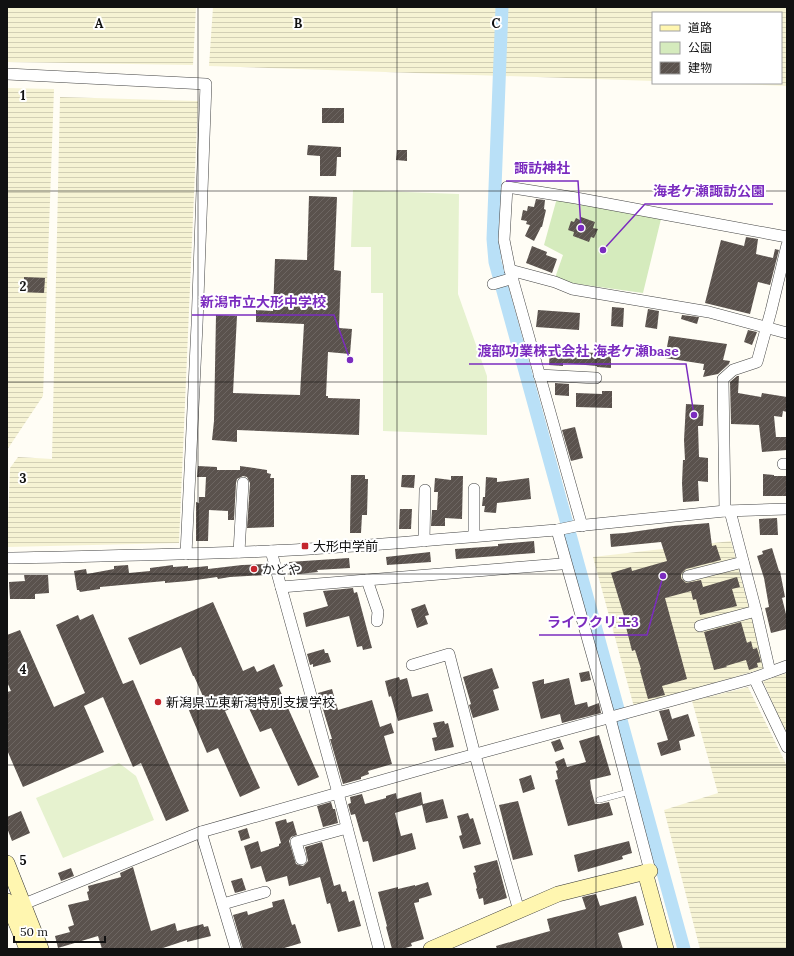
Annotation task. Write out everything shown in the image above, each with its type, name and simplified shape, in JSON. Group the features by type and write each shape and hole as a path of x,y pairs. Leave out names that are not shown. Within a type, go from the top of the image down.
{"street":[{"path":"7,74 206,84 197,325 186,554"},
{"path":"579,526 504,240 507,187 576,198 787,237"},
{"path":"770,672 756,611 728,511 723,378 733,370 757,362 787,245"},
{"path":"493,284 512,274 555,282 572,289 709,312 787,333"},
{"path":"539,375 596,378"},
{"path":"239,552 243,483"},
{"path":"474,489 474,536"},
{"path":"424,541 425,490"},
{"path":"7,558 271,551 424,541 560,529 728,511 787,509"},
{"path":"560,529 629,792 666,949"},
{"path":"271,551 338,793 379,949"},
{"path":"688,576 742,562"},
{"path":"281,587 561,564"},
{"path":"367,580 378,612 378,621"},
{"path":"700,626 756,611"},
{"path":"412,665 449,654 519,911"},
{"path":"24,904 200,832 475,754 754,678 787,666"},
{"path":"754,678 787,747"},
{"path":"301,859 296,842 347,828"},
{"path":"200,832 236,949"},
{"path":"7,864 41,949"},
{"path":"431,949 558,894 647,871"},
{"path":"223,904 265,892"},
{"path":"7,901 27,949"}],"lane":[{"path":"599,800 629,792"}],"shaded area":[{"path":"7,7 196,7 193,65 7,62"},
{"path":"213,7 787,7 787,86 736,84 782,84 782,12 652,12 652,81 209,66"},
{"path":"7,88 54,89 43,396 7,450"},
{"path":"60,97 198,101 179,543 7,547 10,468 18,457 52,459"},
{"path":"731,541 765,668 634,707 593,557"},
{"path":"787,673 787,735 763,681"},
{"path":"748,687 787,766 787,949 700,949 664,810 718,793 692,701"}],"green space":[{"path":"353,190 459,194 458,294 487,376 487,435 383,431 383,293 371,293 371,247 351,247"},
{"path":"557,198 661,219 643,293 571,283 555,278 563,255 544,245"},
{"path":"119,763 136,776 154,820 63,858 36,798"}],"building":[{"path":"322,108 344,108 344,123 322,123"},
{"path":"308,145 341,147 341,157 337,157 336,176 320,176 320,156 307,155"},
{"path":"397,150 407,150 407,161 396,160"},
{"path":"309,196 337,197 334,270 341,271 339,328 352,329 350,354 328,352 326,396 328,396 328,398 360,399 359,435 237,430 237,442 212,440 214,421 216,315 237,316 233,393 300,395 304,324 256,322 256,310 273,311 275,259 307,260"},
{"path":"536,199 545,200 544,209 546,210 542,227 534,241 525,236 530,225 526,224 527,221 521,220 523,210 527,211 528,206 534,207"},
{"path":"581,217 595,222 593,228 598,229 594,238 591,237 589,242 573,236 574,232 568,230 571,221 574,222 576,218 580,220"},
{"path":"746,237 758,239 756,254 773,258 775,249 779,250 770,285 758,282 750,314 705,303 721,240 744,246"},
{"path":"532,246 547,252 546,255 557,259 552,273 526,263"},
{"path":"24,277 45,278 44,293 24,292"},
{"path":"612,307 624,308 623,327 611,326"},
{"path":"648,309 659,311 657,329 645,327"},
{"path":"538,310 580,313 579,330 536,327"},
{"path":"682,315 699,317 697,324 681,319"},
{"path":"748,330 757,332 752,345 744,342"},
{"path":"669,336 727,344 723,360 730,361 729,364 718,374 703,377 705,370 703,370 704,364 665,358"},
{"path":"550,350 611,354 611,368 563,363 563,366 549,365"},
{"path":"739,376 738,393 761,397 762,393 787,397 787,412 783,411 782,417 774,416 776,437 787,437 787,450 762,452 759,425 731,424 730,382"},
{"path":"555,383 569,384 569,396 555,395"},
{"path":"602,391 612,391 612,408 576,407 576,393 602,394"},
{"path":"686,404 704,405 703,426 698,426 699,457 708,458 708,482 698,481 699,501 683,502 682,483 683,460 685,460 684,440"},
{"path":"575,427 583,458 571,461 562,430"},
{"path":"198,466 217,467 217,470 240,470 240,466 267,470 267,473 271,474 270,478 274,478 274,527 247,528 250,483 247,477 243,476 237,479 236,483 234,520 228,520 228,511 209,510 208,541 196,541 196,502 199,503 199,497 205,497 206,477 197,477"},
{"path":"763,474 787,476 787,496 763,496"},
{"path":"351,475 365,475 365,479 368,479 367,515 362,515 361,533 350,533"},
{"path":"402,475 415,475 414,488 401,487"},
{"path":"451,476 463,476 462,519 445,518 445,526 431,526 432,510 437,510 438,492 434,492 435,478 451,480"},
{"path":"486,477 497,478 497,482 529,478 531,499 497,503 496,513 484,512 485,506 482,506 483,497 485,497"},
{"path":"400,509 412,509 411,529 399,529"},
{"path":"777,518 778,535 760,535 759,519"},
{"path":"709,523 712,546 716,545 721,560 686,569 681,574 681,578 686,583 701,580 703,587 737,577 740,587 732,589 737,606 700,615 696,599 693,600 691,591 665,598 687,679 662,686 665,695 648,699 635,650 632,651 625,619 611,573 631,567 632,571 667,561 661,542 611,547 610,534"},
{"path":"534,541 535,553 456,559 455,549 498,546 498,544"},
{"path":"772,548 780,571 785,597 782,598 787,618 787,629 771,633 765,608 769,607 764,578 757,556 763,554 762,551"},
{"path":"430,552 431,562 387,565 386,557"},
{"path":"349,558 350,568 317,570 318,572 290,575 289,562"},
{"path":"265,564 266,575 218,579 217,577 165,583 165,581 100,587 100,589 80,592 77,590 74,571 86,569 87,574 114,569 114,566 128,565 129,573 150,571 150,568 173,565 173,567 188,566 188,568 208,566 208,569"},
{"path":"24,575 48,575 49,593 35,594 35,599 10,599 9,582 25,581"},
{"path":"353,588 354,593 357,592 372,648 363,650 362,646 357,647 349,616 306,627 303,613 328,606 323,591"},
{"path":"213,602 243,671 254,666 257,672 274,664 283,686 279,688 319,777 298,786 271,728 260,732 246,702 225,711 260,788 240,797 218,748 207,753 188,708 205,701 181,647 140,665 128,638"},
{"path":"425,604 429,615 425,616 428,624 417,628 411,609"},
{"path":"93,614 123,684 133,680 189,811 166,821 141,763 133,767 103,697 84,706 104,752 23,787 7,750 7,692 11,691 7,682 7,635 20,630 54,707 85,693 56,625 78,615 80,620"},
{"path":"741,622 747,643 751,641 753,649 757,648 761,662 757,663 758,667 749,670 746,660 714,670 704,632"},
{"path":"324,649 325,653 328,653 331,662 313,667 313,664 310,665 307,654"},
{"path":"492,668 499,688 493,690 499,710 473,718 469,705 471,704 463,677"},
{"path":"589,671 591,680 581,682 579,673"},
{"path":"399,677 400,680 407,678 412,697 428,693 433,711 398,721 385,681"},
{"path":"569,678 575,705 587,702 588,707 599,703 601,713 562,723 560,714 541,719 532,682 544,679 544,684"},
{"path":"332,689 338,710 372,700 380,727 391,723 394,733 384,736 392,764 368,771 369,774 361,777 361,779 343,784 330,739 332,739 318,693"},
{"path":"669,709 672,719 688,714 695,736 679,741 681,750 661,756 657,743 668,740 659,711"},
{"path":"444,721 445,724 448,723 454,747 435,751 432,738 437,737 433,723"},
{"path":"599,735 611,775 590,780 591,789 595,804 609,802 613,815 568,826 555,780 558,779 556,771 558,770 555,762 564,758 567,767 586,762 579,741"},
{"path":"560,739 564,749 555,752 551,742"},
{"path":"531,775 535,789 523,793 519,779"},
{"path":"421,792 423,804 443,799 448,818 426,823 422,805 395,813 401,836 412,833 416,849 373,862 368,841 363,842 355,814 351,815 348,804 351,803 350,797 362,794 365,804 386,798 386,796 396,793 397,799"},
{"path":"518,801 533,855 513,860 499,805"},
{"path":"331,802 333,809 335,809 338,823 323,827 317,806"},
{"path":"21,811 30,833 12,841 7,828 7,817"},
{"path":"468,813 470,819 473,818 481,844 463,849 459,836 462,835 457,816"},
{"path":"286,819 287,823 293,821 297,835 291,837 289,841 296,864 303,866 308,861 305,847 322,842 334,886 340,884 342,892 346,891 349,902 354,900 361,926 338,932 330,903 327,904 320,877 289,886 287,876 266,882 261,866 251,869 244,846 258,841 261,852 279,846 281,843 275,822"},
{"path":"247,828 250,838 241,841 238,831"},
{"path":"629,841 632,853 622,856 623,859 578,872 574,855"},
{"path":"497,860 507,898 484,905 483,898 479,899 476,889 473,873 476,872 474,866"},
{"path":"133,867 151,931 175,923 177,931 203,924 204,927 208,926 211,936 187,942 187,940 160,949 102,949 98,936 58,948 55,936 70,932 68,927 74,925 68,905 89,900 87,892 89,891 88,886 121,877 120,873"},
{"path":"71,868 74,876 61,881 58,873"},
{"path":"242,878 246,890 235,893 231,881"},
{"path":"428,882 432,895 419,899 419,902 414,903 424,939 411,943 412,946 402,949 392,949 378,892 398,887 398,889 415,886"},
{"path":"596,894 600,906 636,896 644,925 618,933 623,949 497,949 496,946 550,931 547,919 586,909 582,897"},
{"path":"284,899 292,925 295,924 301,943 281,949 243,949 233,915 247,911 248,915 273,907 272,902"}],"waterway":[{"path":"502,7 493,239 495,262 684,949"}],"place":[{"name":"諏訪神社","path":"581,228"},
{"name":"海老ケ瀬諏訪公園","path":"603,250"},
{"name":"新潟市立大形中学校","path":"350,360"},
{"name":"渡部功業株式会社 海老ケ瀬base","path":"694,415"},
{"name":"大形中学前","path":"305,546"},
{"name":"かどや","path":"254,569"},
{"name":"ライフクリエ3","path":"663,576"},
{"name":"新潟県立東新潟特別支援学校","path":"158,702"}]}
